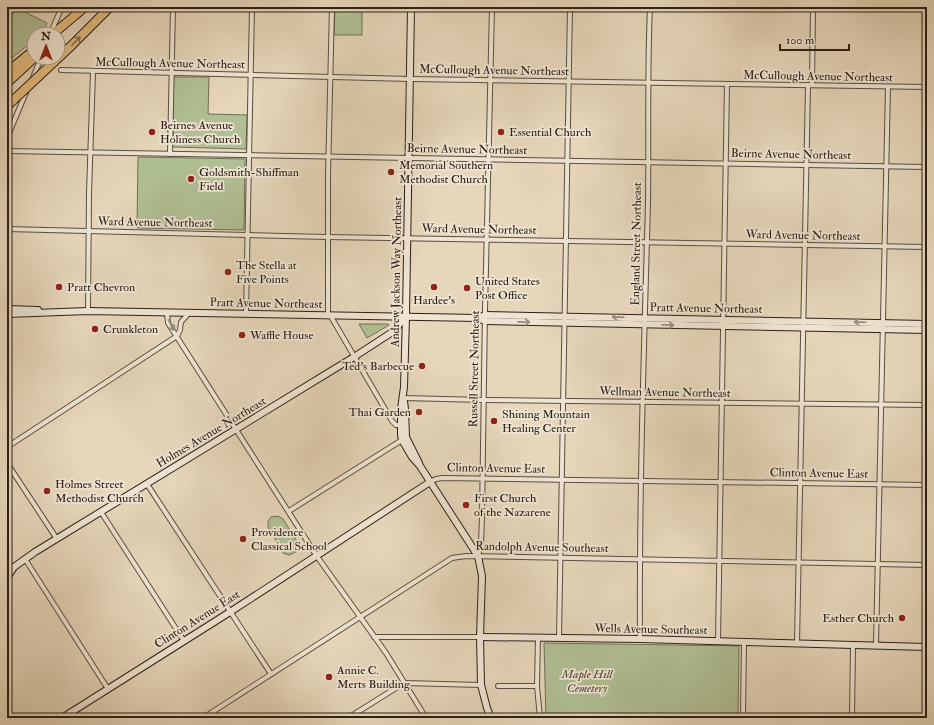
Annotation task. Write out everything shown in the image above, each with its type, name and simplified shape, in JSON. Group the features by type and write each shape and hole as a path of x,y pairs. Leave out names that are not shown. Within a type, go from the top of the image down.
{"highway":[{"path":"62,26 85,7"},
{"path":"66,27 85,7"},
{"path":"7,106 110,7"},
{"path":"7,72 26,57"},
{"path":"7,83 26,65"}],"main road":[{"name":"Andrew Jackson Way Northeast","path":"402,440 400,425 403,398 406,316 411,7"},
{"name":"Pratt Avenue Northeast","path":"7,309 53,312"},
{"name":"Pratt Avenue Northeast","path":"7,314 88,311 167,312 645,321 803,327 927,324"},
{"name":"Holmes Avenue Northeast","path":"7,578 14,567 26,558 354,357 394,331 406,316"},
{"name":"Pratt Avenue Northeast","path":"723,323 803,320 927,330"},
{"path":"403,398 406,408 406,437 420,466"},
{"path":"402,440 478,556 482,576 480,637 481,686 491,718"},
{"name":"Clinton Avenue East","path":"62,718 230,612 430,482"},
{"name":"Wells Avenue Southeast","path":"480,637 640,639 927,647"}],"street":[{"path":"55,26 62,7"},
{"path":"170,154 173,7"},
{"path":"246,314 252,7"},
{"path":"332,7 327,236 329,315 392,421 396,425 400,425"},
{"name":"Russell Street Northeast","path":"478,556 481,544 483,478 492,7"},
{"path":"559,638 570,7"},
{"name":"England Street Northeast","path":"640,639 639,559 645,321 650,7"},
{"path":"797,643 806,164 813,7"},
{"path":"872,7 927,8"},
{"path":"7,138 38,66"},
{"name":"McCullough Avenue Northeast","path":"61,70 410,79 927,88"},
{"path":"88,311 93,72"},
{"path":"718,641 727,84"},
{"path":"876,646 882,404 883,246 888,87"},
{"name":"Beirne Avenue Northeast","path":"7,151 927,167"},
{"name":"Ward Avenue Northeast","path":"7,229 927,247"},
{"path":"167,312 168,323 316,555 374,637 426,718"},
{"path":"7,446 177,336 180,330 181,322 189,313"},
{"name":"Wellman Avenue Northeast","path":"403,398 927,405"},
{"path":"289,511 402,440"},
{"path":"7,463 57,539"},
{"name":"Clinton Avenue East","path":"430,482 443,478 483,478 927,485"},
{"path":"147,484 271,674"},
{"path":"101,512 184,641"},
{"name":"Randolph Avenue Southeast","path":"203,718 452,558 478,556 927,565"},
{"path":"26,558 108,689"},
{"name":"Wells Avenue Southeast","path":"374,637 480,637"},
{"path":"538,638 540,718"},
{"path":"743,718 744,642"},
{"path":"852,718 853,646"},
{"path":"348,718 404,683 481,686"},
{"path":"498,686 538,686"}],"green space":[{"path":"15,7 22,7 21,10 47,23 46,26 26,26 26,47 7,62 7,25"},
{"path":"335,7 362,7 362,35 334,35"},
{"path":"173,77 209,77 208,114 247,115 246,149 173,147"},
{"name":"Goldsmith-Shiffman Field","path":"138,157 245,159 244,230 137,228"},
{"path":"359,324 388,324 389,325 367,338"},
{"path":"278,516 283,519 298,543 298,550 289,555 283,553 268,527 268,521 271,517"},
{"name":"Maple Hill Cemetery","path":"544,643 739,646 738,718 546,718"}],"railway":[{"path":"7,16 11,7"}],"place":[{"name":"Beirnes Avenue Holiness Church","path":"152,132"},
{"name":"Essential Church","path":"501,132"},
{"name":"Memorial Southern Methodist Church","path":"391,172"},
{"name":"Goldsmith-Shiffman Field","path":"191,179"},
{"name":"The Stella at Five Points","path":"228,272"},
{"name":"Pratt Chevron","path":"59,287"},
{"name":"Hardee's","path":"434,287"},
{"name":"United States Post Office","path":"467,288"},
{"name":"Crunkleton","path":"95,329"},
{"name":"Waffle House","path":"242,335"},
{"name":"Ted's Barbecue","path":"422,366"},
{"name":"Thai Garden","path":"419,412"},
{"name":"Shining Mountain Healing Center","path":"494,421"},
{"name":"Holmes Street Methodist Church","path":"47,491"},
{"name":"First Church of the Nazarene","path":"466,505"},
{"name":"Providence Classical School","path":"243,539"},
{"name":"Esther Church","path":"902,618"},
{"name":"Annie C. Merts Building","path":"329,677"}]}
